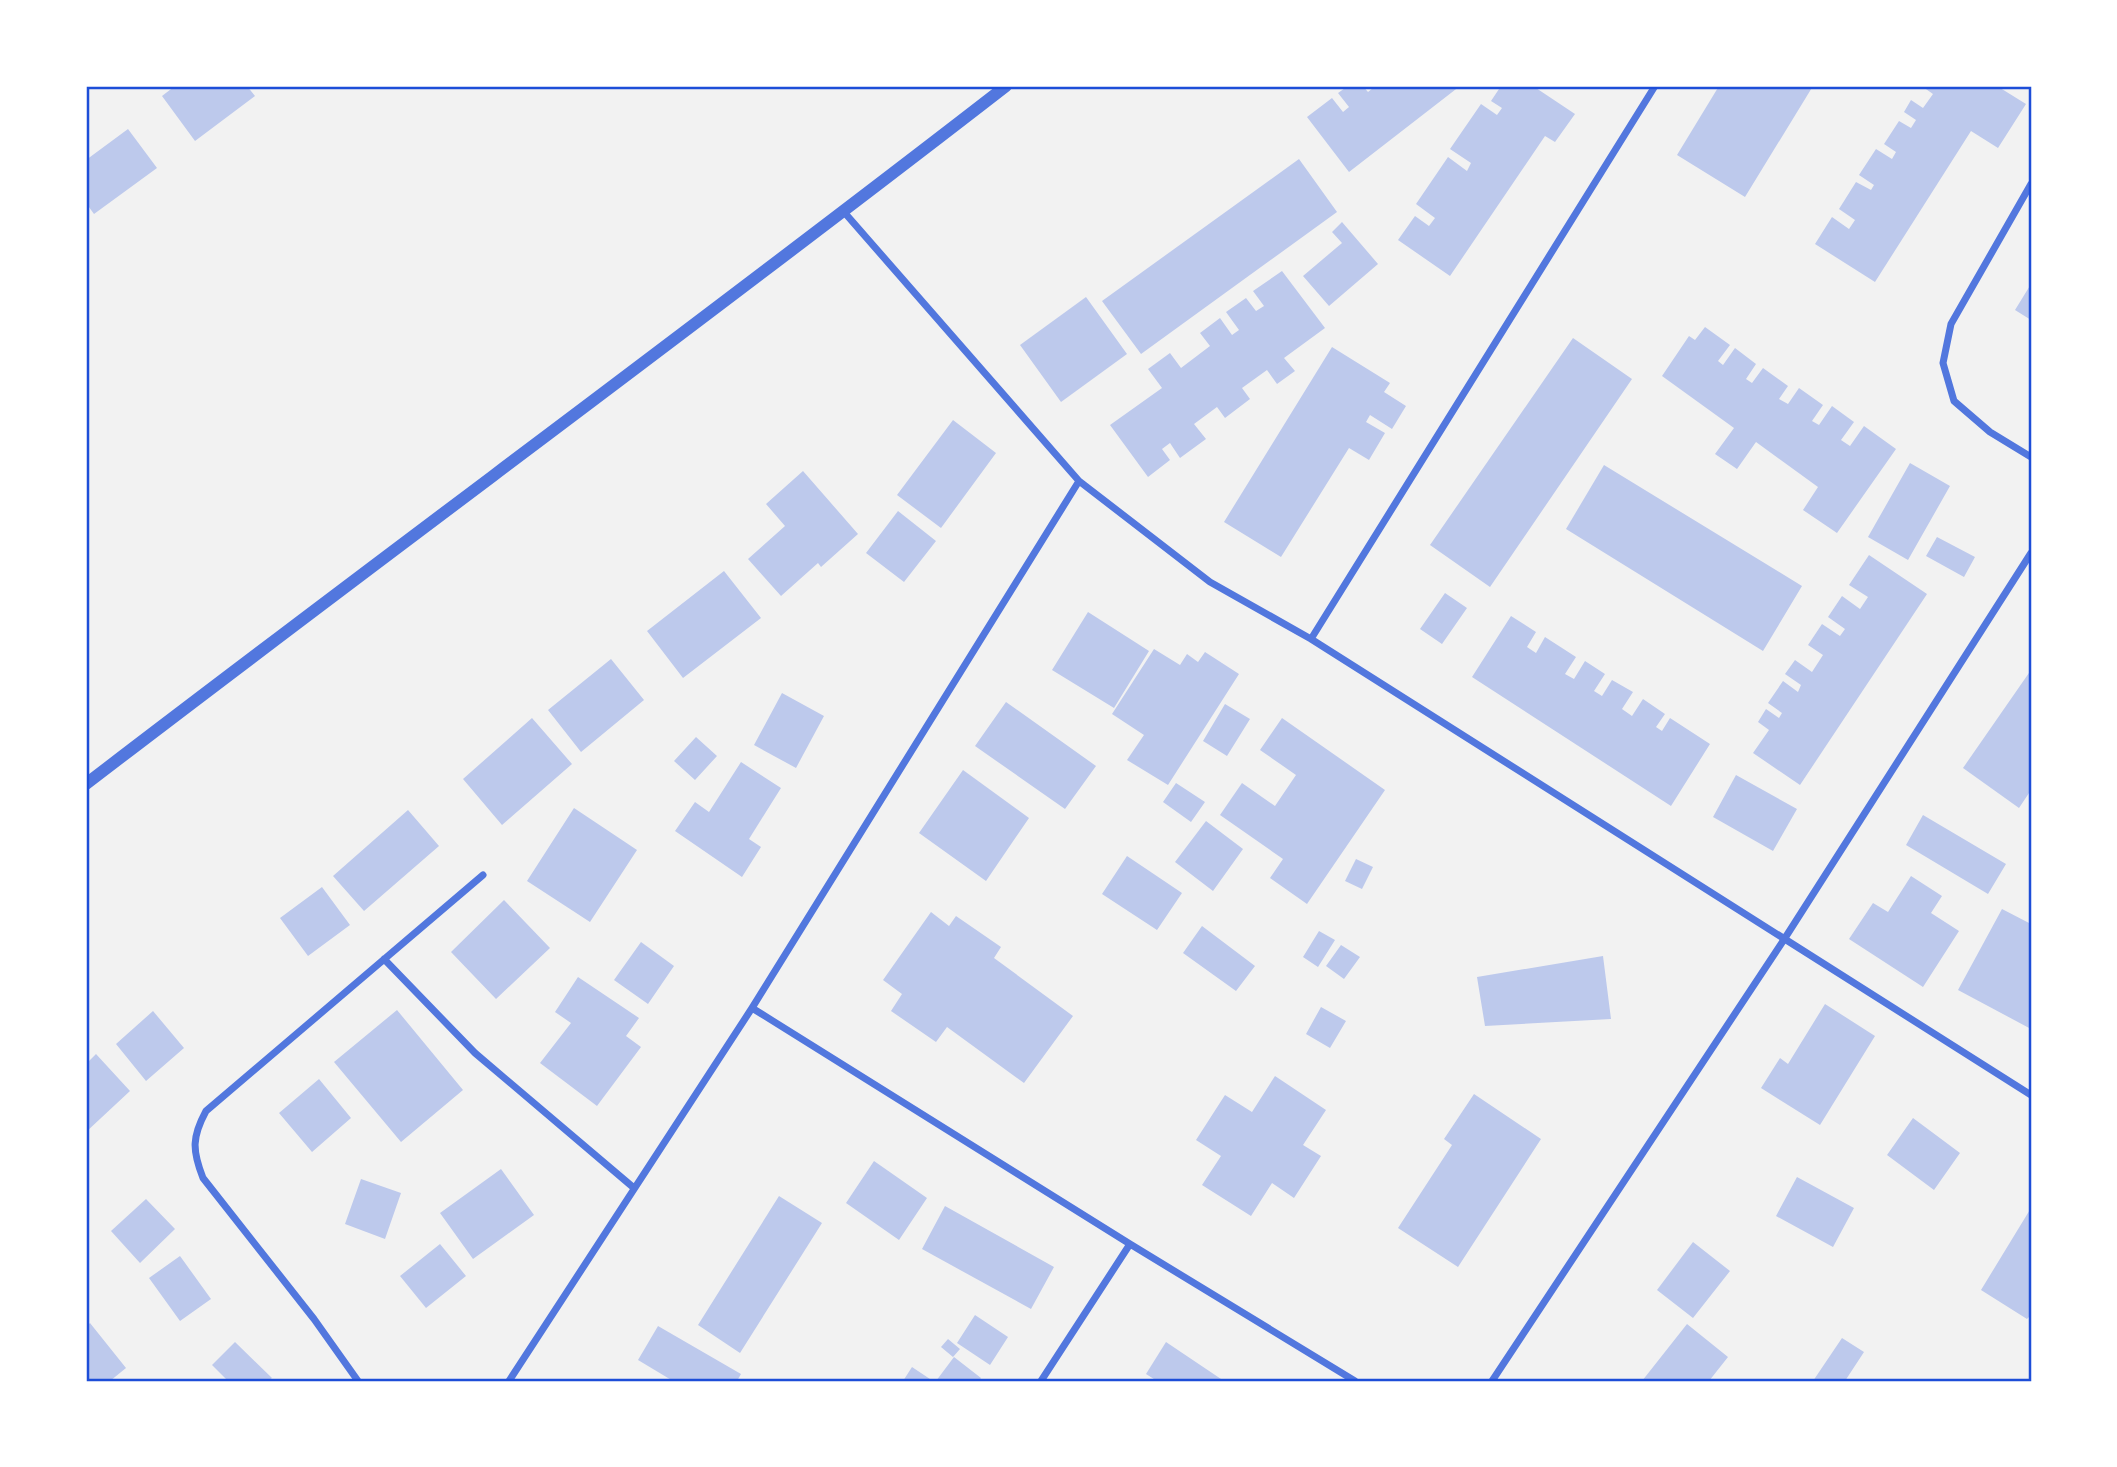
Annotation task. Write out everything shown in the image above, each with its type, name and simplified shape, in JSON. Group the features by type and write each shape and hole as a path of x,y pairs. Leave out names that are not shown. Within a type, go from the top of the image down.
{"street":[{"path":"86,784 361,573 844,212 1006,86"},
{"path":"1311,639 1655,86"},
{"path":"2031,184 1951,324 1943,363 1954,401 1990,432 2031,457"},
{"path":"844,212 1079,481 1210,582 1311,639 2031,1095"},
{"path":"509,1381 752,1008 1079,481"},
{"path":"1492,1381 1785,938 2031,553"},
{"path":"358,1381 314,1319 203,1178 194,1156 196,1130 205,1111 483,875"},
{"path":"384,959 475,1053 634,1188"},
{"path":"752,1008 1355,1381"},
{"path":"1041,1381 1130,1244"}],"building":[{"path":"175,86 247,86 255,96 195,141 162,96"},
{"path":"1348,86 1363,86 1368,92 1372,86 1460,86 1349,172 1307,117 1332,98 1343,112 1349,107 1338,93"},
{"path":"1501,86 1533,86 1575,114 1555,142 1545,136 1450,276 1398,240 1415,216 1429,226 1435,218 1416,204 1448,157 1467,171 1471,163 1450,149 1481,104 1497,115 1502,108 1491,101"},
{"path":"1719,86 1813,86 1745,197 1677,155"},
{"path":"1924,86 1997,86 2026,104 1998,148 1971,131 1875,282 1815,244 1832,217 1849,229 1855,220 1839,209 1856,182 1871,190 1874,185 1859,175 1876,149 1892,159 1896,152 1884,144 1899,121 1911,128 1916,120 1904,112 1911,100 1923,108 1933,94"},
{"path":"128,129 157,168 94,214 86,203 86,160"},
{"path":"1299,159 1337,212 1141,354 1102,301"},
{"path":"1342,222 1378,264 1329,306 1303,276 1342,243 1332,232"},
{"path":"1282,271 1325,328 1284,358 1295,371 1277,384 1267,370 1242,388 1250,399 1225,418 1217,407 1194,424 1206,439 1180,458 1170,443 1162,449 1170,460 1148,477 1110,425 1162,388 1148,369 1170,353 1181,368 1210,346 1200,333 1220,318 1232,335 1239,330 1226,312 1246,298 1256,311 1264,306 1253,291"},
{"path":"2031,284 2031,320 2015,310"},
{"path":"1086,297 1127,354 1061,402 1020,345"},
{"path":"1705,327 1730,345 1718,361 1723,365 1735,348 1756,364 1746,379 1752,383 1763,368 1788,386 1779,399 1788,404 1799,388 1823,405 1812,421 1819,425 1832,406 1854,422 1841,440 1850,446 1864,426 1896,449 1837,533 1803,510 1818,487 1756,442 1737,469 1715,454 1734,428 1662,376 1689,336 1695,340"},
{"path":"1573,338 1632,379 1490,587 1430,545"},
{"path":"1332,347 1390,383 1384,392 1406,406 1392,429 1370,415 1366,422 1385,433 1369,460 1349,448 1281,557 1224,522"},
{"path":"953,420 996,453 941,528 897,495"},
{"path":"1910,463 1950,486 1908,560 1868,537"},
{"path":"1604,465 1802,586 1763,651 1566,529"},
{"path":"803,471 858,534 821,567 818,563 781,596 748,559 785,526 766,504"},
{"path":"898,511 936,541 904,582 866,553"},
{"path":"1937,537 1975,557 1964,577 1926,556"},
{"path":"1869,555 1927,594 1800,785 1753,753 1769,730 1758,722 1766,709 1779,718 1782,713 1768,703 1783,681 1798,692 1801,685 1785,674 1795,660 1812,672 1823,655 1808,645 1822,624 1840,636 1845,629 1828,617 1842,596 1860,609 1868,597 1849,585"},
{"path":"724,571 761,618 683,678 647,631"},
{"path":"1445,593 1467,608 1442,644 1420,629"},
{"path":"1088,612 1149,651 1114,708 1052,670"},
{"path":"1511,616 1536,632 1527,647 1536,653 1545,637 1576,657 1565,674 1574,679 1585,661 1605,674 1594,691 1602,696 1612,680 1633,692 1622,709 1632,716 1643,699 1665,714 1656,727 1662,731 1670,718 1710,744 1671,806 1472,677"},
{"path":"1154,649 1180,665 1187,654 1198,662 1205,652 1239,674 1168,785 1127,760 1144,735 1112,714"},
{"path":"611,659 644,700 581,752 548,710"},
{"path":"2031,670 2031,790 2019,808 1963,768"},
{"path":"782,693 824,716 796,768 754,745"},
{"path":"1006,702 1096,766 1065,809 975,746"},
{"path":"1225,704 1250,719 1227,756 1203,741"},
{"path":"532,718 572,764 502,825 463,779"},
{"path":"1282,718 1385,790 1307,904 1270,878 1283,859 1220,815 1242,783 1275,806 1296,775 1260,750"},
{"path":"696,737 717,756 695,780 674,761"},
{"path":"741,762 781,788 749,839 761,847 742,877 675,831 695,802 709,812"},
{"path":"963,770 1029,818 986,881 919,833"},
{"path":"1736,775 1797,809 1773,851 1713,817"},
{"path":"1176,783 1205,802 1191,822 1163,802"},
{"path":"574,808 637,850 590,922 527,881"},
{"path":"408,810 439,846 364,911 333,876"},
{"path":"1923,815 2006,864 1988,894 1906,845"},
{"path":"1206,821 1243,849 1213,891 1175,862"},
{"path":"1127,856 1182,893 1157,930 1102,894"},
{"path":"1356,859 1373,867 1362,889 1345,881"},
{"path":"1911,876 1942,896 1931,913 1959,931 1923,987 1849,939 1873,903 1888,912"},
{"path":"322,887 350,925 308,956 280,918"},
{"path":"504,900 550,948 496,999 451,952"},
{"path":"2002,909 2031,924 2031,1029 1958,990"},
{"path":"931,912 949,926 956,916 1001,947 994,958 1073,1016 1024,1083 947,1027 936,1042 891,1011 902,994 883,980"},
{"path":"1202,926 1255,966 1236,991 1183,953"},
{"path":"1319,931 1335,940 1318,967 1303,957"},
{"path":"641,942 674,966 648,1004 614,980"},
{"path":"1341,945 1360,957 1344,979 1326,966"},
{"path":"1603,956 1611,1019 1485,1026 1477,977"},
{"path":"578,977 639,1018 626,1036 641,1047 597,1106 540,1063 571,1023 555,1012"},
{"path":"1825,1004 1875,1036 1820,1125 1761,1088 1780,1058 1788,1064"},
{"path":"1321,1007 1346,1021 1330,1048 1306,1034"},
{"path":"397,1010 463,1090 401,1142 334,1062"},
{"path":"153,1011 184,1048 146,1081 116,1044"},
{"path":"96,1054 130,1091 86,1132 86,1064"},
{"path":"1275,1076 1326,1110 1303,1145 1321,1156 1294,1198 1272,1183 1251,1216 1202,1185 1221,1156 1196,1140 1225,1095 1252,1112"},
{"path":"319,1079 351,1118 312,1152 279,1113"},
{"path":"1474,1094 1541,1139 1458,1267 1398,1228 1452,1145 1444,1139"},
{"path":"1913,1118 1960,1153 1934,1190 1887,1155"},
{"path":"874,1161 927,1198 899,1240 846,1203"},
{"path":"501,1169 534,1215 473,1259 440,1213"},
{"path":"1797,1177 1854,1208 1833,1247 1776,1216"},
{"path":"361,1179 401,1193 385,1239 345,1224"},
{"path":"779,1196 822,1223 740,1353 698,1325"},
{"path":"146,1199 175,1229 140,1263 111,1231"},
{"path":"945,1206 1054,1267 1031,1309 922,1249"},
{"path":"2031,1208 2031,1318 2027,1319 1981,1290"},
{"path":"1693,1242 1730,1271 1693,1318 1657,1290"},
{"path":"440,1244 466,1276 426,1308 400,1276"},
{"path":"180,1256 211,1299 180,1321 149,1278"},
{"path":"975,1315 1008,1337 990,1365 957,1343"},
{"path":"90,1323 126,1368 110,1381 86,1381 86,1327"},
{"path":"1687,1324 1728,1357 1709,1381 1642,1381"},
{"path":"658,1326 741,1374 737,1381 673,1381 638,1360"},
{"path":"1842,1338 1864,1352 1845,1381 1813,1381"},
{"path":"948,1339 960,1349 953,1357 941,1347"},
{"path":"235,1342 272,1378 268,1381 228,1381 212,1365"},
{"path":"1166,1342 1224,1381 1157,1381 1146,1374"},
{"path":"954,1357 981,1378 979,1381 936,1381"},
{"path":"912,1367 933,1381 903,1381"}]}
